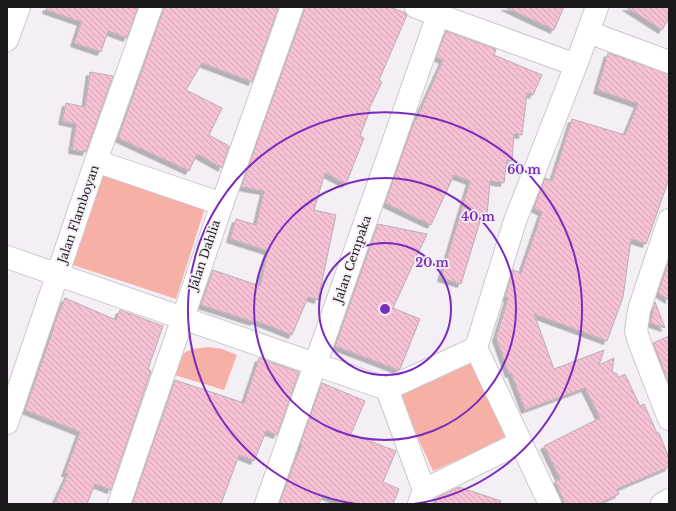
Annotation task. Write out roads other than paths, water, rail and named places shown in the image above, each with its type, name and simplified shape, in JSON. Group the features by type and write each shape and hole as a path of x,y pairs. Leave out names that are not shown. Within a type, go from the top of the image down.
{"street":[{"path":"7,40 19,7"},
{"name":"Jalan Flamboyan","path":"7,423 96,161 151,7"},
{"name":"Jalan Dahlia","path":"119,504 222,204 292,7"},
{"path":"416,7 576,65"},
{"path":"550,504 522,442 481,361 476,348 515,221 597,7"},
{"name":"Jalan Cempaka","path":"266,504 438,15"},
{"path":"588,32 669,62"},
{"path":"96,161 222,204"},
{"path":"669,220 639,310 636,331 669,419"},
{"path":"7,257 387,389 476,348"},
{"path":"387,389 421,497 522,442"},
{"path":"662,504 669,500"}]}
